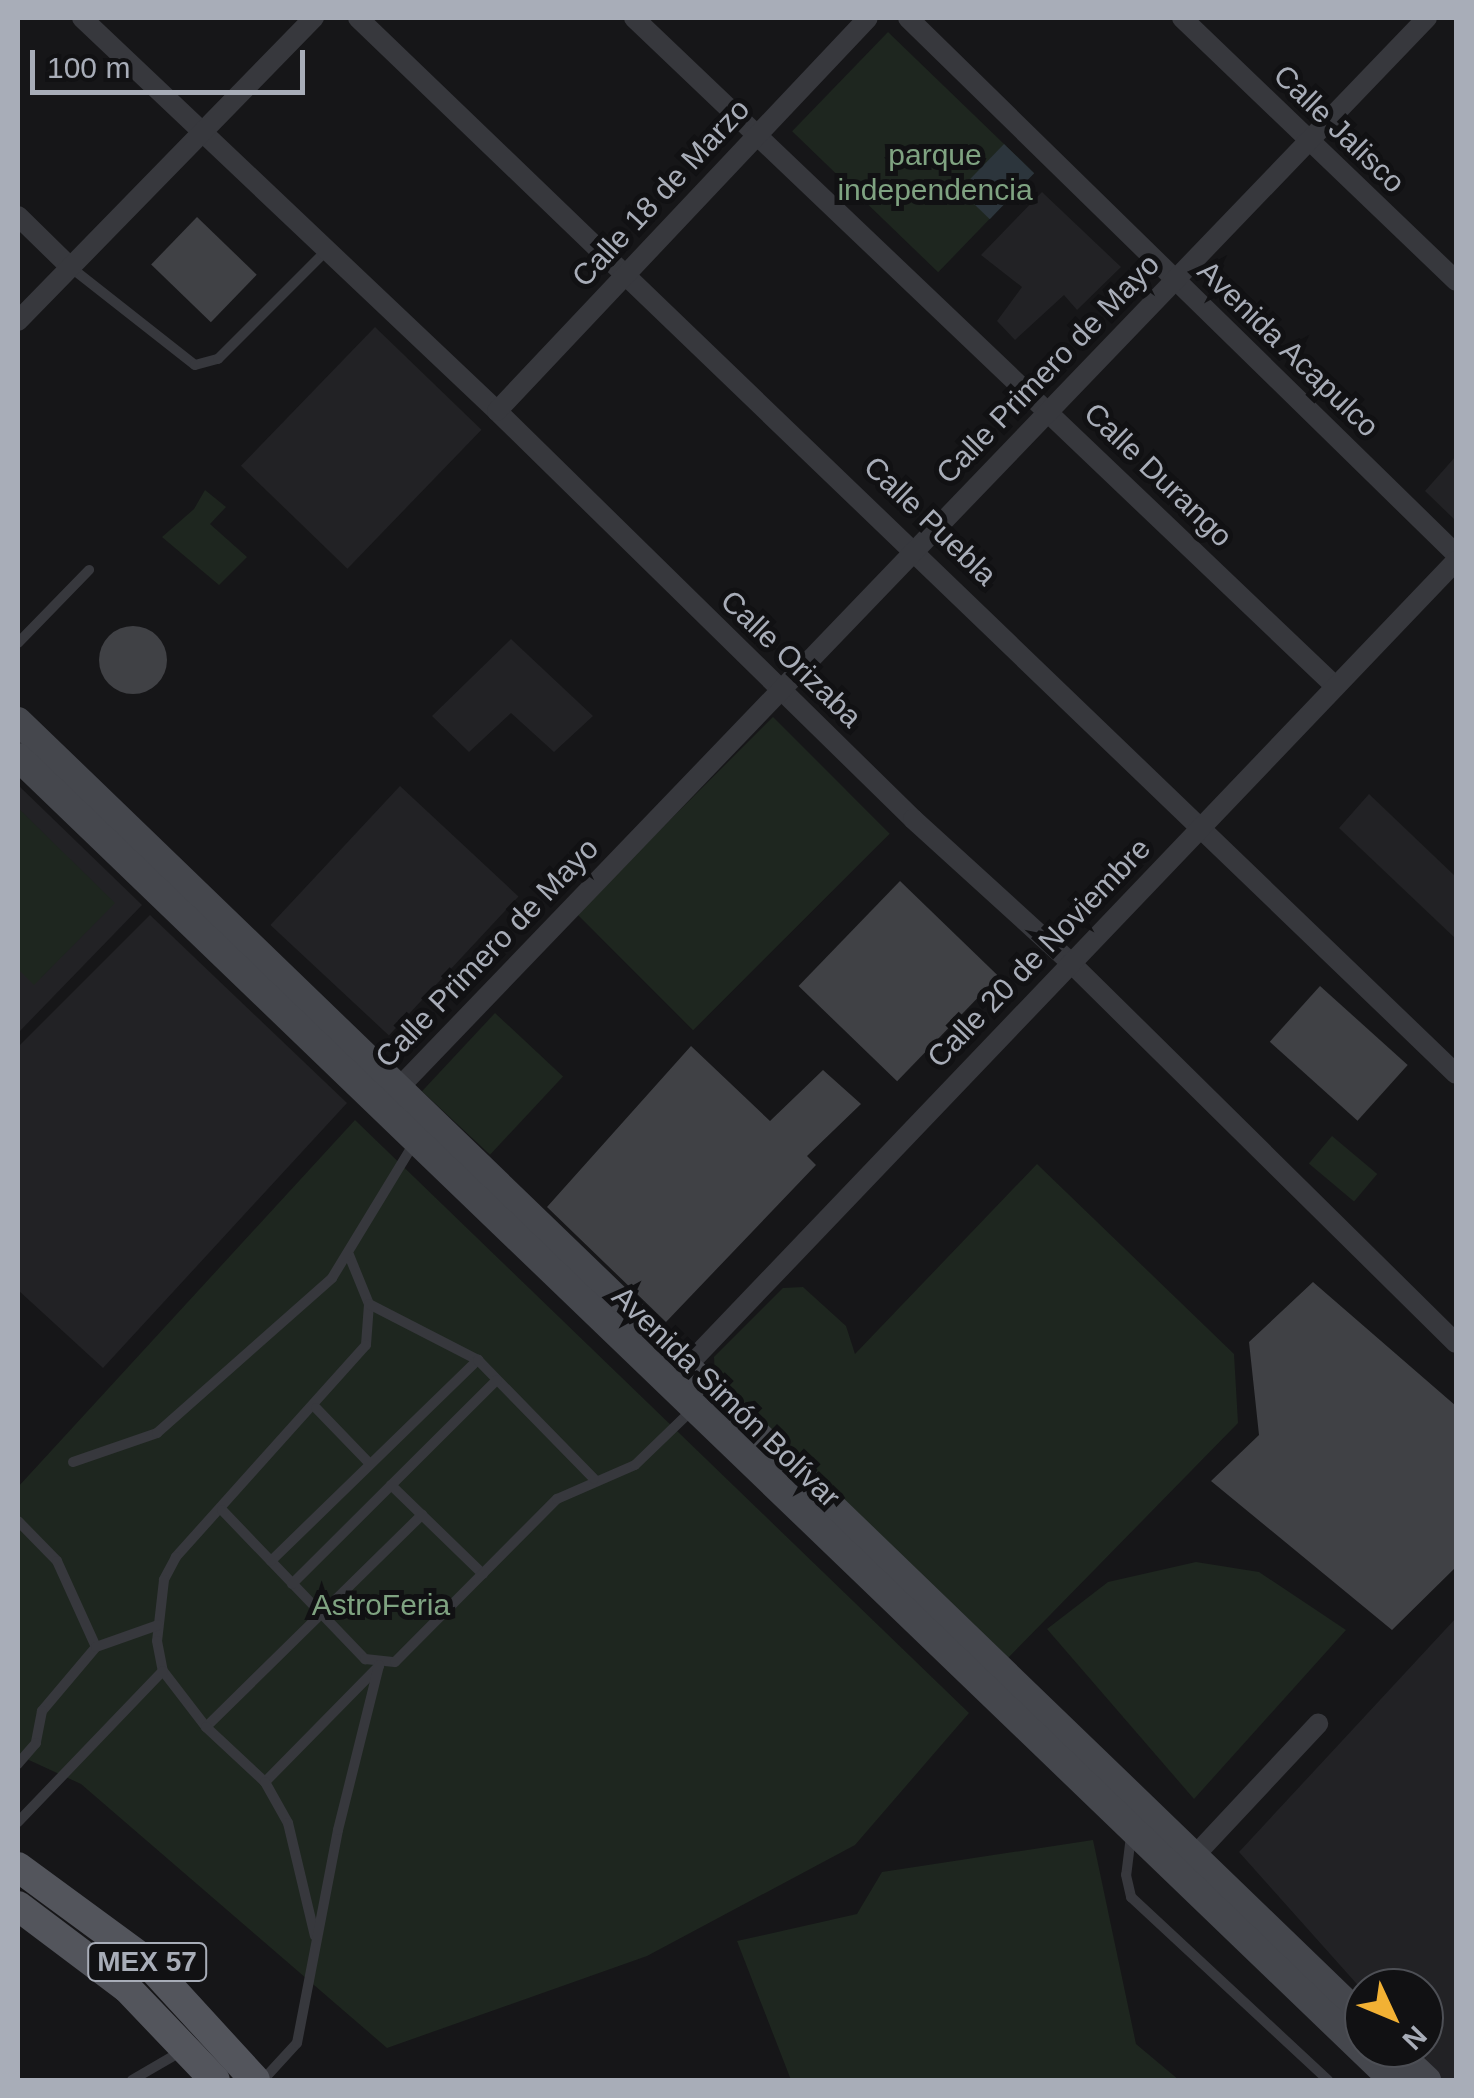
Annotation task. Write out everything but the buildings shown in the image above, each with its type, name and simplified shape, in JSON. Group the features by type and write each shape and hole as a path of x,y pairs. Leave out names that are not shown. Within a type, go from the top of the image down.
{"main road":[{"name":"MEX 57","path":"18,1867 146,1960 255,2080"},
{"name":"MEX 57","path":"18,1906 65,1936 187,2048 215,2080"}],"street":[{"name":"Calle Orizaba","path":"82,18 198,134 497,410 781,692 1071,962 1456,1344"},
{"path":"18,320 314,18"},
{"name":"Calle Puebla","path":"358,18 628,272 1456,1074"},
{"name":"Calle Durango","path":"634,18 1334,686"},
{"name":"Calle 18 de Marzo","path":"497,410 868,18"},
{"name":"Avenida Acapulco","path":"908,18 1456,554"},
{"name":"Calle Jalisco","path":"1182,18 1456,281"},
{"name":"Calle Primero de Mayo","path":"388,1100 1427,18"},
{"path":"18,216 69,266"},
{"name":"Calle 20 de Noviembre","path":"667,1386 1456,562"},
{"name":"Avenida Simón Bolívar","path":"18,721 96,815 388,1100 712,1388 1186,1865 1393,2080"},
{"name":"Avenida Simón Bolívar","path":"18,758 96,815"},
{"name":"Avenida Simón Bolívar","path":"422,1132 667,1386 1132,1830 1186,1865 1344,2003"},
{"path":"1186,1865 1318,1724"}],"lane":[{"path":"69,266 195,365 218,358 326,251"},
{"path":"18,644 88,570"},
{"path":"74,1462 158,1433 332,1278 422,1132"},
{"path":"316,1942 288,1822 265,1782 206,1726 163,1671 158,1625 169,1568 316,1408 366,1345 369,1304 349,1255"},
{"path":"369,1304 478,1360 594,1479"},
{"path":"271,1562 478,1360"},
{"path":"292,1584 497,1380"},
{"path":"265,1782 380,1665 410,1652 557,1499 652,1454 712,1388"},
{"path":"316,1408 370,1464"},
{"path":"391,1485 482,1574"},
{"path":"222,1510 320,1615 380,1665"},
{"path":"206,1726 422,1515"},
{"path":"18,1521 58,1561 96,1647"},
{"path":"18,1764 36,1743 42,1711 96,1647 158,1625"},
{"path":"264,2080 297,2043 316,1942 380,1665"},
{"path":"18,1822 163,1671"},
{"path":"1132,1830 1126,1875 1131,1897 1328,2080"},
{"path":"132,2080 187,2048"}],"shaded area":[{"path":"1004,144 1034,173 990,219 960,190"},
{"path":"1042,192 1121,267 1077,310 1064,295 1015,340 997,321 1022,287 981,255"},
{"path":"375,327 481,430 347,569 241,466"},
{"path":"1456,456 1456,521 1425,491"},
{"path":"511,639 593,716 554,752 511,713 469,752 432,716"},
{"path":"18,785 142,905 18,1033"},
{"path":"400,786 518,896 389,1035 270,925"},
{"path":"1369,794 1456,877 1456,939 1339,828"},
{"path":"150,915 347,1103 103,1368 18,1290 18,1047"},
{"path":"1456,1618 1456,2080 1442,2080 1432,2068 1444,2068 1444,1968 1344,1970 1239,1852"}],"green space":[{"name":"parque independencia","path":"888,32 1034,173 938,272 792,131"},
{"path":"205,490 226,507 210,524 247,557 219,585 162,537 194,509"},
{"path":"773,717 890,834 693,1030 576,914"},
{"path":"18,808 115,903 34,985 18,969"},
{"path":"495,1013 563,1076 490,1155 422,1091"},
{"name":"AstroFeria","path":"355,1120 969,1713 855,1845 647,1956 387,2048 81,1784 18,1755 18,1487"},
{"path":"1332,1136 1377,1174 1354,1202 1309,1164"},
{"path":"1037,1164 1234,1354 1238,1423 1006,1660 715,1379 714,1357 783,1288 803,1287 846,1326 855,1354"},
{"path":"1196,1562 1259,1572 1346,1630 1194,1799 1047,1629 1108,1582"},
{"path":"1093,1840 1136,2044 1179,2080 791,2080 737,1941 857,1914 882,1872"}]}
